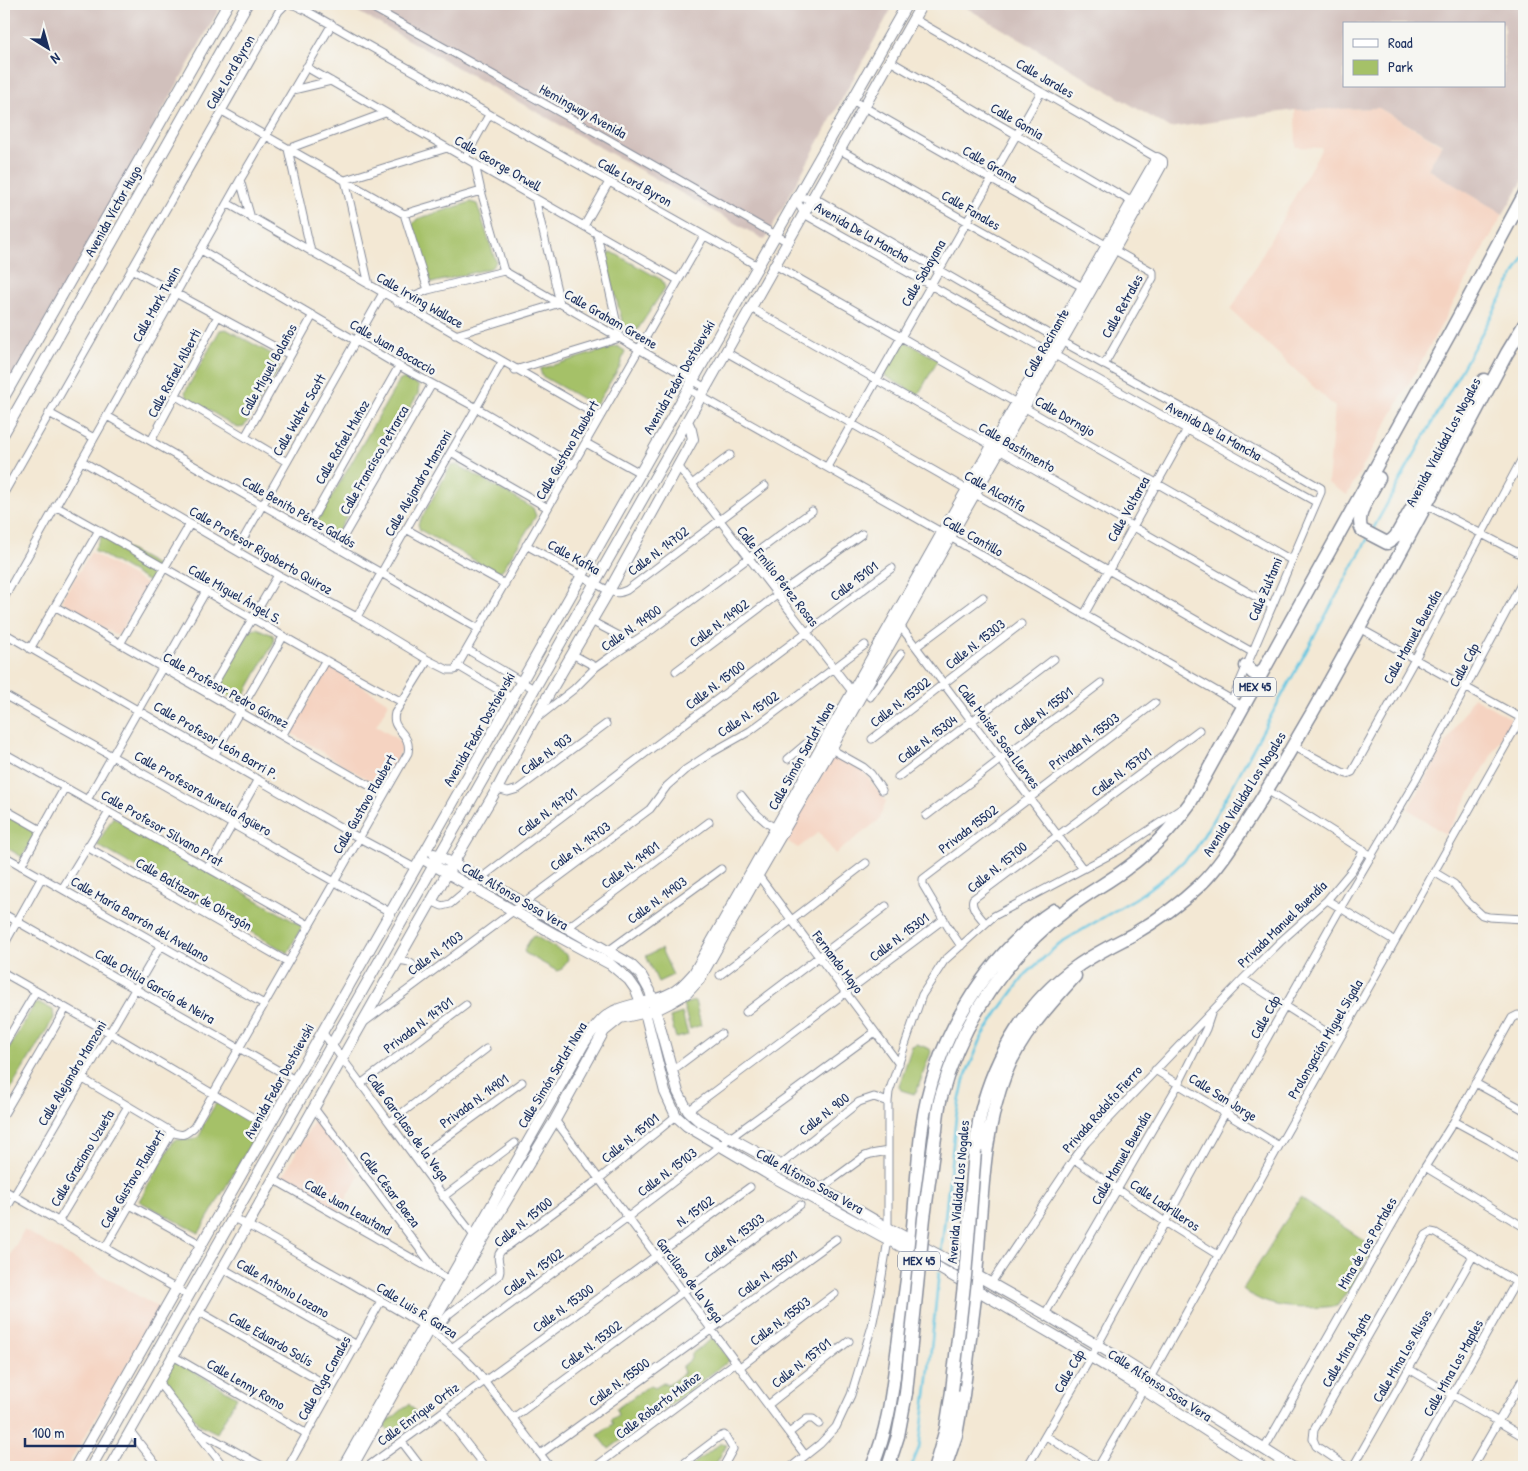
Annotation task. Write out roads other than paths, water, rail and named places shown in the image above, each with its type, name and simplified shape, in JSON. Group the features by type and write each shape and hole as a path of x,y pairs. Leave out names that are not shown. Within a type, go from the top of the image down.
{"highway":[{"name":"Avenida Vialidad Los Nogales","path":"888,1467 898,1436 906,1393 924,1218 941,1097 967,1029 984,998 1014,959 1036,935 1071,906 1127,868 1151,849 1172,827 1190,803 1450,333 1524,195"},
{"name":"Avenida Vialidad Los Nogales","path":"935,1467 946,1429 952,1391 980,1114 990,1080 1003,1052 1020,1023 1048,990 1091,957 1176,907 1201,884 1236,840 1293,746 1507,354 1524,327"},
{"path":"1450,333 1440,362 1428,387 1359,519 1362,530 1385,542 1392,540 1396,536 1485,378 1507,354"},
{"path":"1246,666 1250,671 1261,674"},
{"path":"872,1467 883,1438 890,1407 914,1247 922,1127 928,1095 947,1040 962,1011 1009,946 1045,916 1056,909 1071,906"},
{"path":"945,1467 956,1434 963,1395 976,1289 986,1153 993,1113 1007,1070 1031,1028 1091,957"}],"main road":[{"name":"Avenida Víctor Hugo","path":"4,397 228,4"},
{"name":"Avenida Víctor Hugo","path":"4,433 247,4"},
{"name":"Avenida Fedor Dostoievski","path":"75,1467 907,4"},
{"name":"Avenida Fedor Dostoievski","path":"91,1467 595,583 922,4"},
{"name":"Calle Rocinante","path":"946,535 1087,290 1159,160"},
{"path":"110,1467 397,960 497,789 532,723 609,591 693,439 687,421"},
{"name":"Calle Simón Sarlat Nava","path":"352,1467 429,1329 450,1280 583,1045 596,1026 613,1012 644,1007 656,1010 687,993 699,980 758,875 812,764 855,697 946,535"},
{"name":"Calle Simón Sarlat Nava","path":"343,1467 555,1120 604,1031 620,1018 644,1007 653,999 667,996 680,987 694,973 780,830 832,749 855,697 874,682 898,623"},
{"name":"Calle Alfonso Sosa Vera","path":"423,854 437,861 453,863 630,964 650,991 678,1092 688,1110 698,1120 888,1228 976,1289 1092,1357 1257,1466"},
{"name":"Calle Alfonso Sosa Vera","path":"437,861 448,873 470,887 614,968 629,980 644,1007 665,1092 676,1116 687,1126 888,1240 914,1247 991,1283 1098,1346 1292,1467"},
{"path":"1026,1319 1032,1308"},
{"path":"1257,1466 1264,1449"}],"street":[{"name":"Calle Lord Byron","path":"4,494 281,8 286,5 294,4 332,24 489,115 758,266"},
{"name":"Hemingway Avenida","path":"366,4 788,242"},
{"name":"Calle Jarales","path":"914,18 1159,160"},
{"name":"Calle Mark Twain","path":"4,598 240,180 332,24"},
{"name":"Calle Gomia","path":"890,61 1135,204"},
{"name":"Calle George Orwell","path":"306,67 678,280"},
{"path":"293,90 331,81"},
{"name":"Calle Sabayana","path":"827,467 1041,92"},
{"name":"Calle Grama","path":"852,100 1111,247"},
{"path":"222,111 404,214 428,290"},
{"path":"288,149 385,113"},
{"path":"464,158 489,115"},
{"path":"345,180 447,148"},
{"path":"288,149 310,252"},
{"name":"Calle Fanales","path":"840,150 1087,290"},
{"path":"398,302 428,290 504,271 475,164"},
{"path":"240,180 251,218"},
{"path":"345,180 369,285"},
{"path":"584,226 609,182"},
{"path":"404,214 481,191"},
{"name":"Avenida De la Mancha","path":"1316,502 804,214 796,199 813,197 1321,488"},
{"path":"455,335 560,304 535,198"},
{"name":"Calle Irving Wallace","path":"227,204 600,417"},
{"path":"515,370 620,338 597,234"},
{"name":"Calle Gustavo Flaubert","path":"458,666 704,236"},
{"name":"Calle Retrales","path":"1104,365 1154,275 1151,270 1111,247"},
{"name":"Calle Juan Bocaccio","path":"201,250 399,366 477,408 574,465"},
{"name":"Calle Dornajo","path":"775,265 1291,560"},
{"path":"131,269 290,355"},
{"name":"Calle Graham Greene","path":"504,271 640,350 703,392"},
{"name":"Calle Walter Scott","path":"237,550 383,293"},
{"name":"Calle Bastimento","path":"750,308 1272,606"},
{"name":"Calle Miguel Bolaños","path":"245,436 313,315"},
{"name":"Calle Rafael Alberti","path":"151,441 218,316"},
{"name":"Calle Alcatifa","path":"726,352 1252,652"},
{"name":"Calle Alejandro Manzoni","path":"357,617 380,573 502,362"},
{"name":"Calle Rafael Muñoz","path":"306,530 399,366"},
{"name":"Calle Francisco Petrarca","path":"337,548 432,384"},
{"name":"Calle Cantillo","path":"703,392 827,467 1244,707"},
{"path":"176,396 286,462"},
{"path":"50,413 94,438"},
{"name":"Calle Voltarea","path":"1084,615 1195,415"},
{"name":"Calle Benito Pérez Galdós","path":"107,416 479,629"},
{"path":"586,443 640,473"},
{"path":"451,452 548,508"},
{"path":"692,484 730,455"},
{"name":"Calle Manuel Buendía","path":"1293,746 1344,773 1352,772 1483,534 1524,455"},
{"name":"Calle Profesor Rigoberto Quiroz","path":"82,462 278,575 357,617 428,660"},
{"name":"Calle Emilio Pérez Rosas","path":"678,466 855,697"},
{"name":"Calle N. 14702","path":"609,591 616,594 627,590 765,486"},
{"name":"Calle Zultami","path":"1232,700 1321,488"},
{"path":"1426,505 1524,556"},
{"name":"Calle Miguel Ángel S.","path":"56,506 283,637 402,702"},
{"path":"749,558 812,512"},
{"path":"120,644 190,524"},
{"path":"30,649 99,530"},
{"path":"406,530 505,584"},
{"path":"777,595 862,534"},
{"name":"Calle Kafka","path":"526,545 609,591"},
{"name":"Calle N. 14900","path":"532,723 574,689 596,667 630,642 653,629 749,558"},
{"name":"Calle 15101","path":"806,632 892,568"},
{"path":"208,694 278,575"},
{"name":"Calle Cdp","path":"1027,1467 1092,1357 1285,1006 1416,780 1524,579"},
{"path":"87,800 206,591"},
{"name":"Calle N. 14902","path":"676,671 777,595"},
{"path":"916,647 983,597"},
{"name":"Calle Profesor Pedro Gómez","path":"56,606 162,669 384,794"},
{"path":"591,621 630,642"},
{"name":"Calle Moisés Sosa Llerves","path":"898,623 1082,869"},
{"name":"Calle N. 15303","path":"944,684 1021,624"},
{"path":"1359,628 1467,687 1523,715"},
{"name":"Calle N. 15100","path":"639,758 806,632"},
{"name":"Calle Profesor León Barri P.","path":"4,634 359,838 415,868"},
{"path":"215,754 283,637"},
{"name":"Calle N. 15102","path":"650,809 667,786 685,770 750,731 866,645"},
{"path":"468,650 534,689"},
{"path":"572,654 596,667"},
{"path":"870,697 874,682 901,654"},
{"name":"Calle N. 15304","path":"898,777 1054,659"},
{"path":"282,736 324,660"},
{"path":"428,660 451,671 455,670 458,666 512,698"},
{"name":"Calle Gustavo Flaubert","path":"105,1248 172,1132 179,1135 187,1134 194,1126 408,753 408,740 393,719 428,660"},
{"name":"Calle N. 15501","path":"1000,759 1101,683"},
{"name":"Calle N. 15302","path":"872,739 944,684"},
{"name":"Calle Profesora Aurelia Agüero","path":"4,695 390,912"},
{"name":"Privada N. 15503","path":"1029,798 1154,703"},
{"name":"Prolongación Miguel Sigala","path":"1097,1467 1150,1378 1523,715"},
{"name":"Calle N. 903","path":"497,789 508,792 518,789 606,724"},
{"name":"Calle N. 15701","path":"1058,836 1199,730"},
{"path":"788,759 820,732"},
{"path":"832,749 871,774 882,790"},
{"path":"798,751 812,764"},
{"name":"Calle Profesor Silvano Prat","path":"4,752 309,925"},
{"name":"Calle N. 14701","path":"431,901 442,906 450,904 481,878 639,758"},
{"path":"926,816 1000,759"},
{"path":"208,868 258,779"},
{"path":"21,866 66,788"},
{"path":"1267,790 1372,856"},
{"path":"741,795 756,815 780,830"},
{"name":"Privada 15502","path":"944,919 922,883 923,879 1029,798"},
{"name":"Avenida Vialidad Los Nogales","path":"791,1467 820,1444 836,1427 851,1395 872,1326 888,1240 889,1092 922,995 944,961 994,916 1119,850 1190,803"},
{"path":"4,809 41,830"},
{"name":"Calle N. 14703","path":"525,903 650,809"},
{"path":"62,889 108,812"},
{"name":"Calle N. 14901","path":"567,928 709,822"},
{"name":"Calle N. 15700","path":"986,924 973,907 973,899 1058,836"},
{"name":"Calle Baltazar de Obregón","path":"87,848 288,962"},
{"name":"Privada Manuel Buendía","path":"1211,1012 1280,942 1327,900 1352,870 1364,850"},
{"name":"Calle María Barrón del Avellano","path":"4,856 264,1004"},
{"path":"720,975 866,863"},
{"name":"Calle N. 14903","path":"608,951 720,869"},
{"path":"1434,872 1454,884 1468,902 1482,915 1524,919"},
{"name":"Fernando Mayo","path":"758,875 899,1064"},
{"path":"4,945 42,877"},
{"path":"1327,900 1395,941"},
{"name":"Calle N. 1103","path":"362,1024 420,979 525,903"},
{"path":"746,1012 886,906"},
{"name":"Calle Otilia García de Neira","path":"4,914 295,1080"},
{"path":"944,919 960,946"},
{"name":"Calle N. 15301","path":"846,993 944,919"},
{"name":"Calle Alejandro Manzoni","path":"4,1213 161,945"},
{"path":"397,960 411,962 416,968 420,979"},
{"path":"4,973 269,1126"},
{"path":"1243,979 1340,1040"},
{"path":"4,1045 36,991"},
{"path":"688,1110 846,993"},
{"name":"Privada N. 14701","path":"362,1083 466,1005"},
{"path":"4,1114 66,1008"},
{"name":"Calle Manuel Buendía","path":"1045,1314 1178,1084 1206,1029 1211,1012"},
{"name":"Privada Rodolfo Fierro","path":"991,1283 1086,1143 1211,1012"},
{"name":"Mina de Los Portales","path":"1264,1449 1512,1018 1518,1014 1524,1018"},
{"name":"Calle Garcilaso de la Vega","path":"322,1032 362,1083 443,1197 475,1236"},
{"path":"721,1146 876,1032"},
{"path":"673,1070 720,1034"},
{"path":"390,1122 486,1049"},
{"name":"Calle San Jorge","path":"1155,1070 1279,1146"},
{"path":"82,1079 172,1132"},
{"name":"Privada N. 14901","path":"416,1158 522,1082"},
{"path":"1475,1083 1524,1110"},
{"name":"Calle N. 900","path":"780,1165 860,1102 874,1097 888,1102"},
{"name":"Calle Graciano Uzueta","path":"58,1222 128,1106"},
{"name":"Calle César Baeza","path":"314,1108 437,1272 450,1280"},
{"name":"Calle N. 15101","path":"599,1179 676,1116"},
{"name":"Garcilaso de la Vega","path":"555,1120 805,1455"},
{"path":"1454,1121 1497,1144 1524,1162"},
{"path":"443,1197 515,1143"},
{"name":"Calle N. 15103","path":"628,1217 721,1146"},
{"path":"820,1188 865,1156 888,1151"},
{"name":"Calle Ladrilleros","path":"1074,1159 1165,1222 1218,1255"},
{"path":"1425,1167 1524,1227"},
{"name":"Calle Juan Leautand","path":"273,1179 437,1272"},
{"name":"Calle N. 15100","path":"429,1329 499,1275 498,1258 501,1251 599,1179"},
{"name":"N. 15102","path":"656,1255 750,1187"},
{"path":"4,1190 189,1296"},
{"path":"130,1205 202,1245"},
{"name":"Calle N. 15303","path":"683,1292 800,1205"},
{"name":"Calle N. 15102","path":"453,1346 628,1217"},
{"name":"Calle Luis R. Garza","path":"233,1218 381,1301 429,1329 453,1346 465,1357 550,1467"},
{"name":"Calle Mina Ágata","path":"1347,1467 1316,1446 1313,1439 1314,1430 1426,1235 1431,1232 1436,1233 1473,1256"},
{"name":"Calle N. 15501","path":"712,1329 836,1239"},
{"name":"Calle N. 15300","path":"484,1381 656,1255"},
{"path":"1473,1256 1524,1286"},
{"name":"Calle Mina Los Alisos","path":"1353,1467 1473,1256"},
{"name":"Calle Antonio Lozano","path":"222,1268 357,1345"},
{"name":"Calle Mina Los Maples","path":"1411,1467 1516,1282"},
{"name":"Calle N. 15302","path":"513,1418 683,1292"},
{"name":"Calle N. 15503","path":"738,1365 835,1294"},
{"name":"Calle Olga Canales","path":"288,1467 381,1301"},
{"name":"Calle Eduardo Solís","path":"198,1311 332,1388"},
{"name":"Calle N. 15500","path":"540,1454 712,1329"},
{"name":"Calle N. 15701","path":"768,1405 849,1341"},
{"name":"Calle Lenny Romo","path":"173,1356 307,1434"},
{"name":"Calle Roberto Muñoz","path":"595,1467 738,1365"},
{"path":"1409,1369 1524,1437"},
{"path":"1472,1467 1524,1377"},
{"name":"Calle Enrique Ortiz","path":"367,1467 484,1381"},
{"path":"158,1382 224,1467"},
{"path":"442,1412 485,1467"},
{"path":"789,1433 807,1419 813,1419 819,1424"},
{"path":"194,1428 264,1467"},
{"path":"130,1431 158,1467"},
{"path":"680,1467 724,1435 733,1449 723,1467"},
{"path":"1046,1436 1097,1467"},
{"path":"402,1442 421,1467"}],"waterway":[{"path":"1372,531 1524,257"},
{"path":"941,1254 956,1117 964,1080 982,1037 1026,974 1060,943 1136,898 1172,872 1195,850 1232,787 1368,538"},
{"path":"911,1467 919,1448 939,1272"}]}
